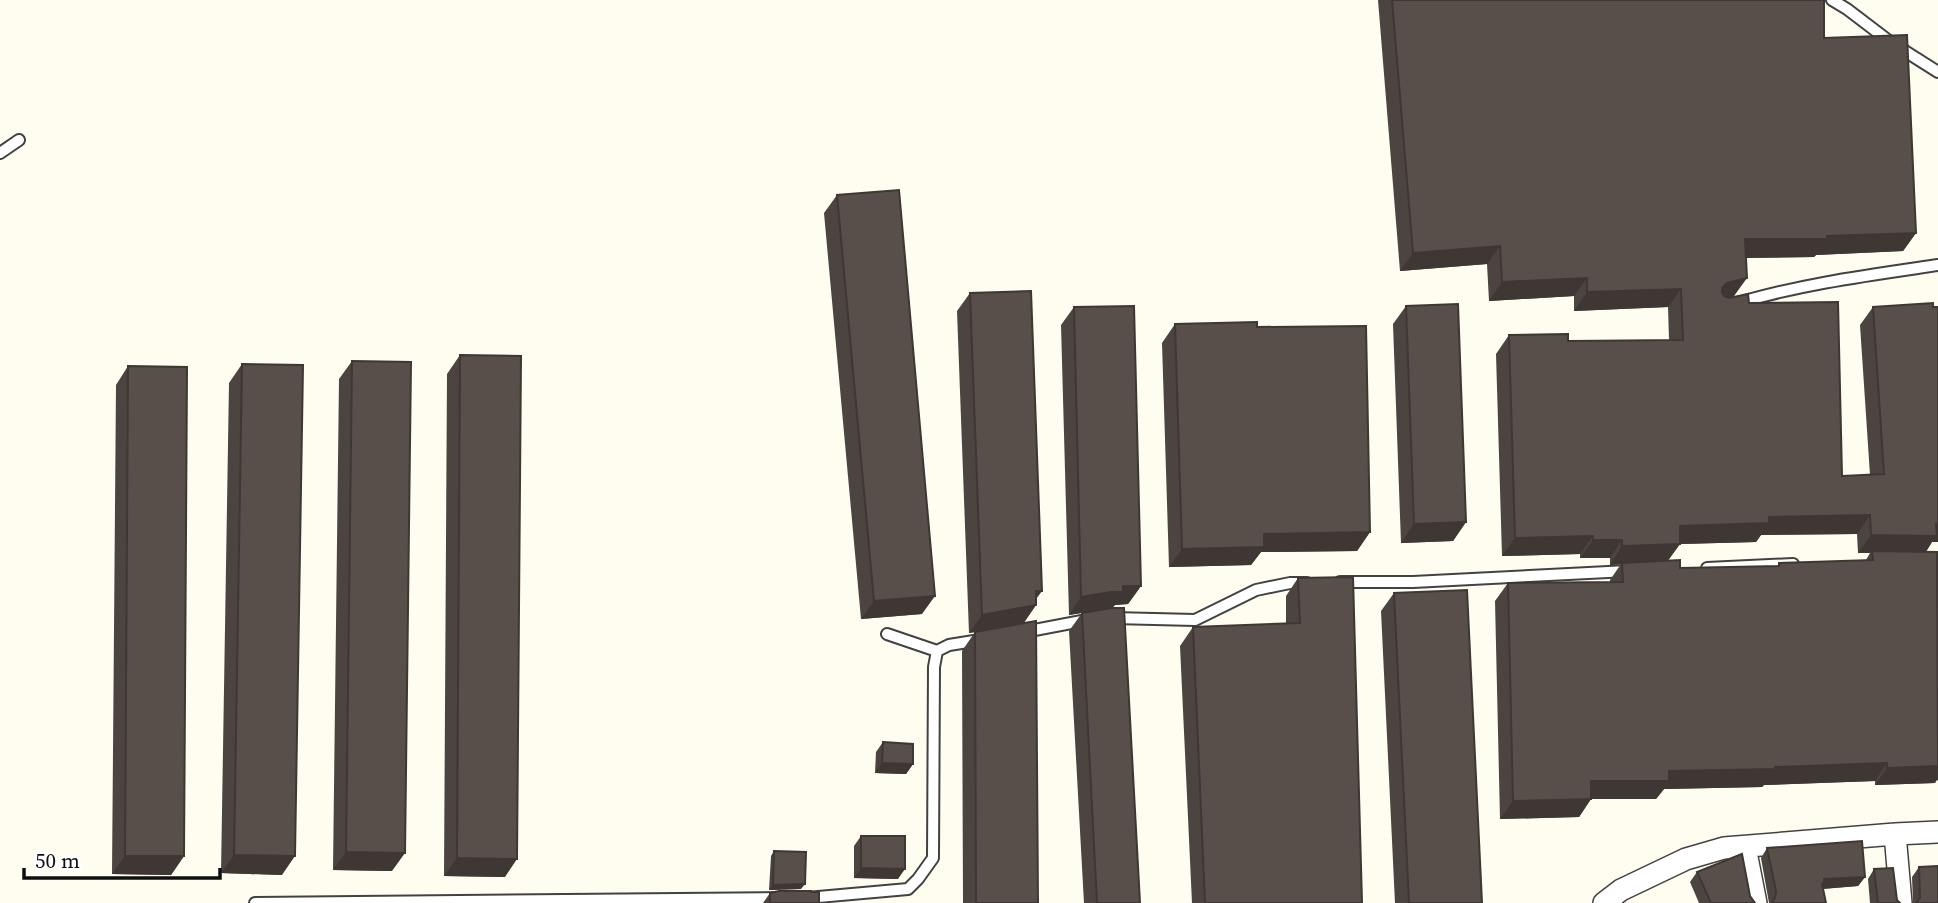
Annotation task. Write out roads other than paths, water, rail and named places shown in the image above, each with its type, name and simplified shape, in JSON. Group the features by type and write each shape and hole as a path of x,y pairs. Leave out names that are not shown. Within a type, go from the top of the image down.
{"street":[{"path":"1604,903 1621,890 1686,859 1724,848 1938,832"},
{"path":"1895,834 1901,903"},
{"path":"1745,847 1756,903"}],"lane":[{"path":"1832,0 1938,72"},
{"path":"0,153 19,140"},
{"path":"1728,306 1758,297 1938,265"},
{"path":"1696,568 1808,563"},
{"path":"1329,582 1413,582 1640,571"},
{"path":"1017,633 1099,618 1195,620 1256,590 1290,583 1316,582"},
{"path":"887,634 937,651 949,645 990,638"},
{"path":"255,903 822,900 908,888 933,858 934,667 937,651"}]}
